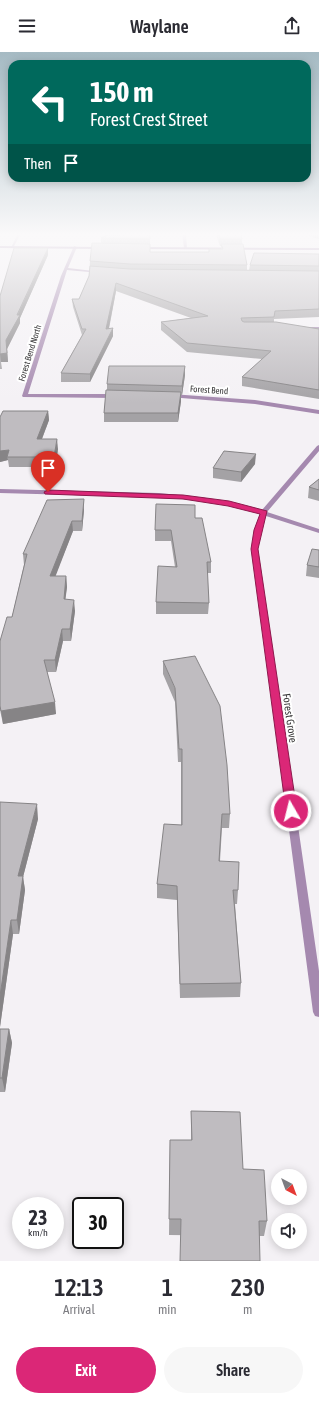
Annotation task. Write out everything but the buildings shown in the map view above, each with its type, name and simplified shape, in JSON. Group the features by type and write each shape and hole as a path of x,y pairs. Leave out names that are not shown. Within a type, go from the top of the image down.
{"street":[{"name":"Forest Bend North","path":"59,289 25,396 120,396"},
{"path":"296,328 319,328"},
{"name":"Forest Bend","path":"167,396 255,402 319,412"},
{"name":"Forest Grove","path":"319,447 264,512 257,530 254,549 319,1012"},
{"path":"0,491 183,497 229,503 264,512 319,531"}],"route":[{"path":"48,492 183,497 229,503 264,512 257,530 254,549 291,811"}]}
